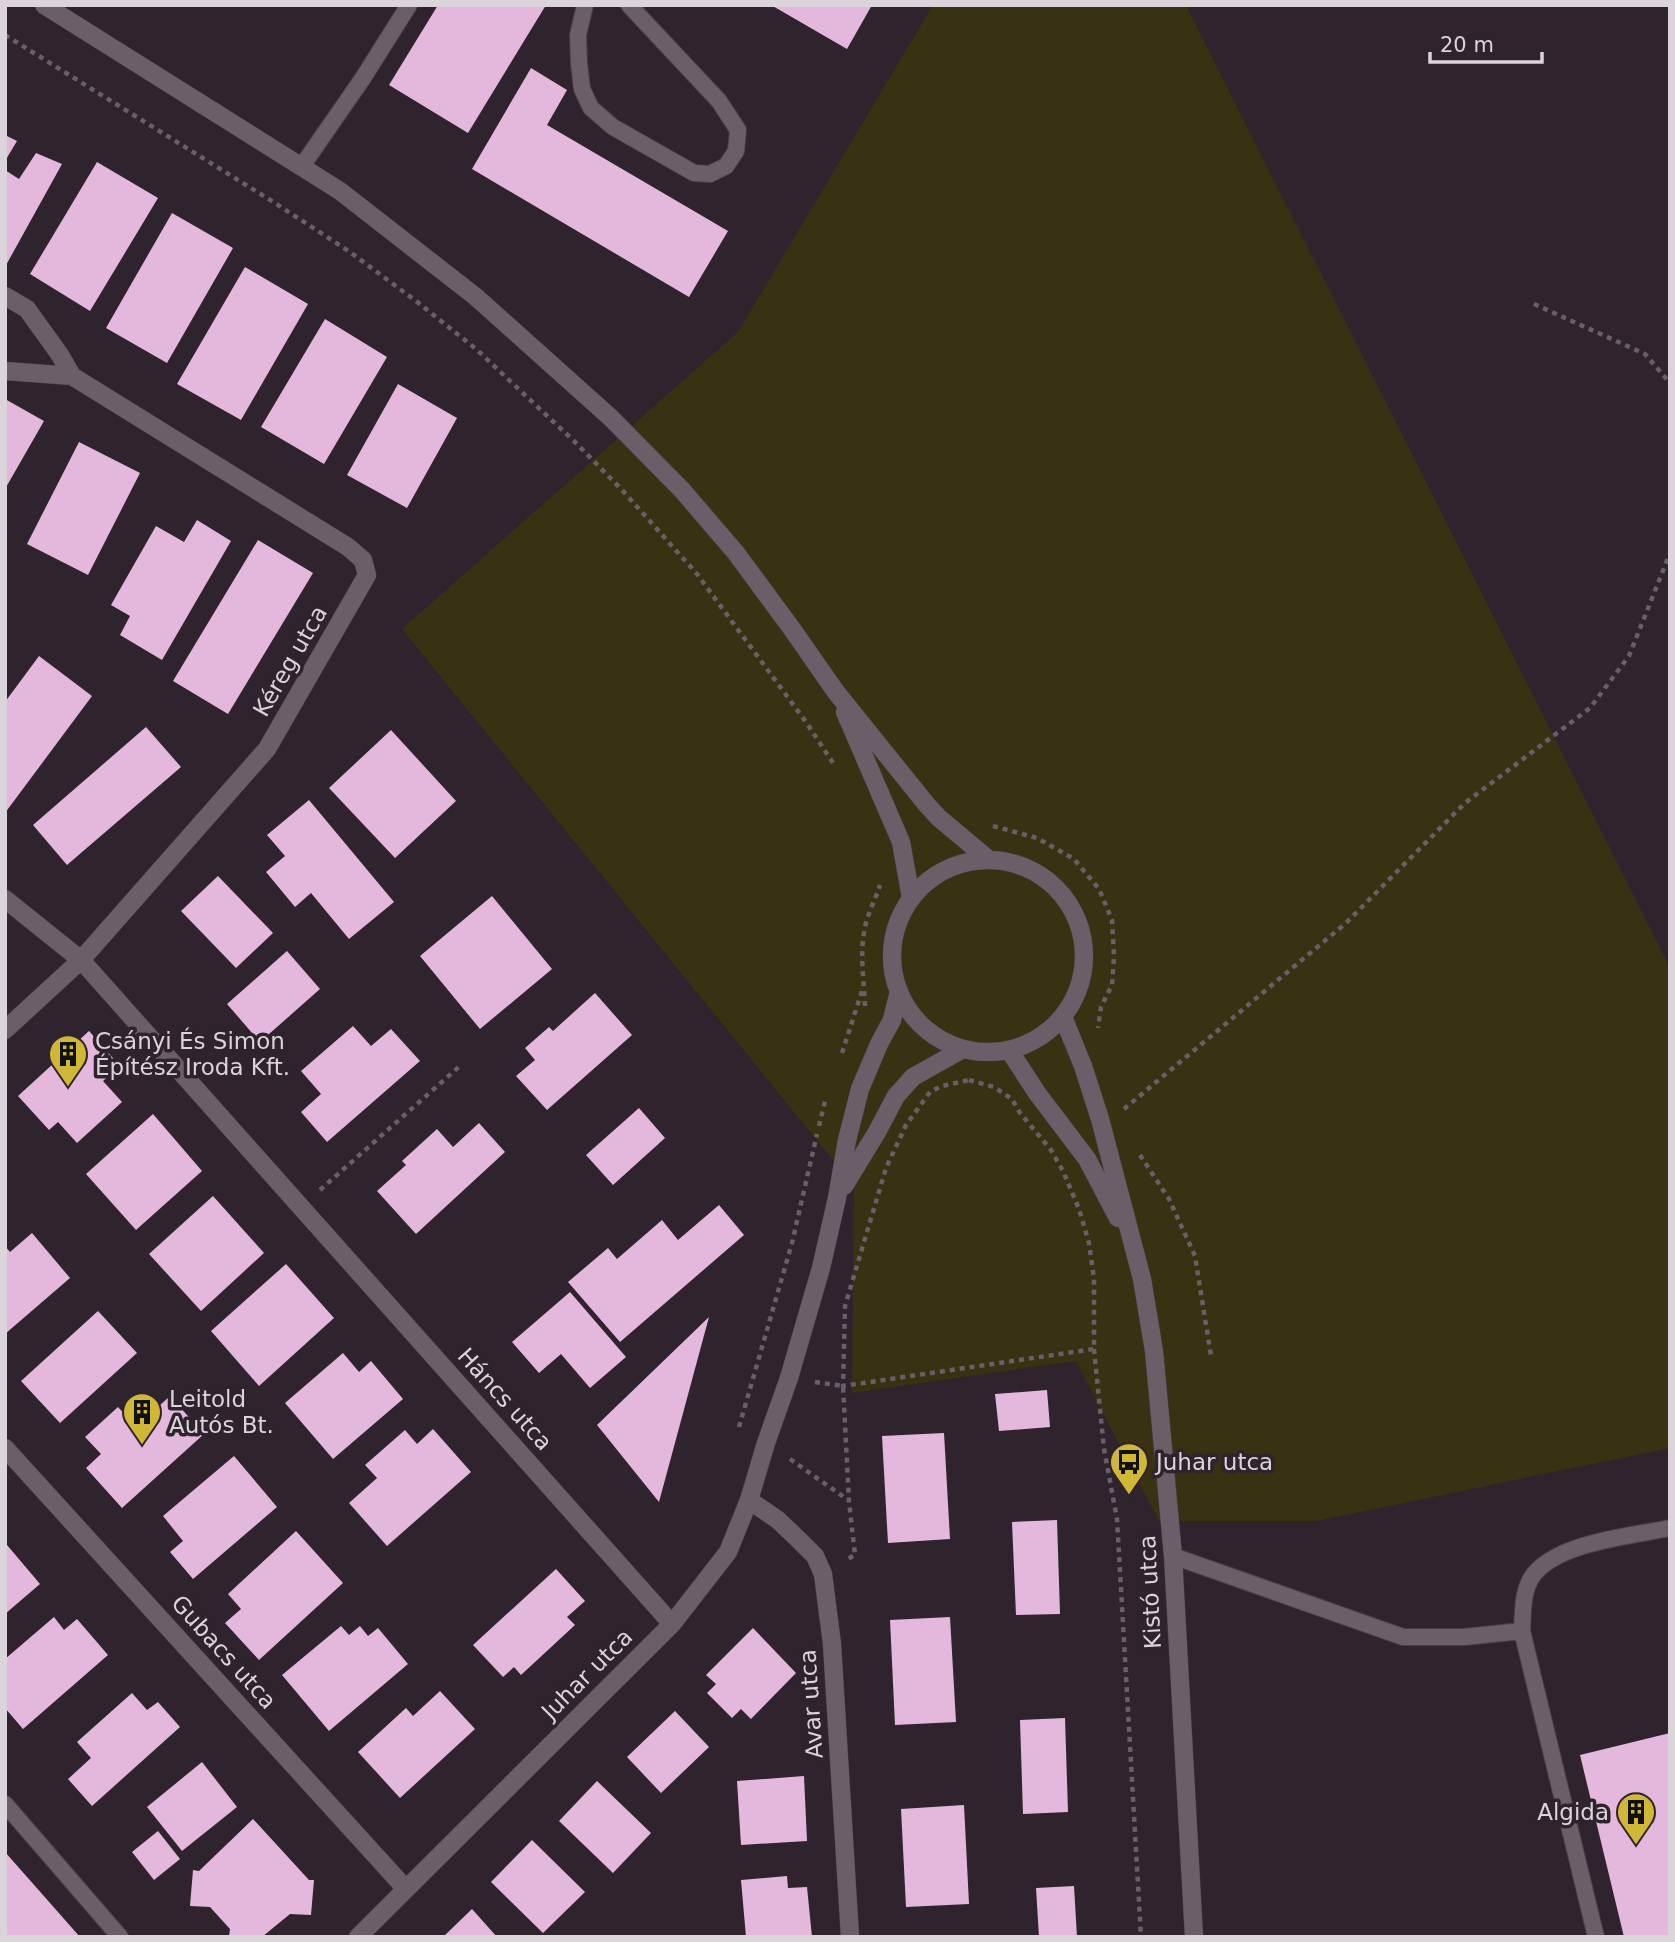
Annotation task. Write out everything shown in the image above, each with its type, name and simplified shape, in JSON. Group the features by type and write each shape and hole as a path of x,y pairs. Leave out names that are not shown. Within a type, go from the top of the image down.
{"street":[{"path":"44,5 341,191 476,298 611,418 682,490 736,553 836,692 927,805 988,859"},
{"name":"Kéreg utca","path":"5,296 27,309 72,376"},
{"name":"Kéreg utca","path":"5,372 72,376 348,547 363,560 367,575 267,750 81,960 5,1030"},
{"path":"836,692 901,842 911,898"},
{"path":"988,859 1019,864 1046,878 1068,901 1081,929 1084,959 1078,989 1063,1017 1039,1038 1009,1050 986,1052 963,1049 942,1040 923,1027 898,991 893,967 893,943 899,920 911,898 932,877 959,864 988,859"},
{"name":"Háncs utca","path":"5,899 81,960 672,1624"},
{"name":"Juhar utca","path":"358,1937 672,1624 728,1552 749,1500 789,1378 821,1268 860,1089 892,1020 898,991"},
{"name":"Kistó utca","path":"1063,1017 1100,1119 1142,1279 1154,1351 1172,1556 1194,1937"},
{"name":"Juhar utca","path":"837,1198 877,1132 895,1096 913,1077 963,1049"},
{"name":"Kistó utca","path":"1009,1050 1037,1093 1087,1159 1132,1246"},
{"name":"Gubacs utca","path":"5,1448 406,1889"},
{"name":"Avar utca","path":"749,1500 778,1520 800,1541 814,1556 823,1574 832,1644 850,1937"}],"lane":[{"path":"302,166 410,5"},
{"path":"585,5 578,35 579,63 582,89 591,108 613,127 694,173 710,174 726,166 736,151 738,130 719,101 629,5"},
{"path":"1595,1937 1522,1631 1523,1603 1533,1575 1552,1558 1583,1545 1670,1528"},
{"path":"1172,1556 1404,1637 1464,1637 1522,1631"},
{"path":"5,1804 120,1937"}],"path":[{"path":"5,35 339,245 476,349 576,443 697,574 806,722 839,775"},
{"path":"1534,304 1645,354 1670,383"},
{"path":"1123,1109 1346,923 1465,803 1590,708 1629,656 1670,553"},
{"path":"988,824 1038,838 1074,859 1099,889 1112,920 1114,957 1112,985 1101,1007 1097,1031"},
{"path":"879,1044 864,1025 862,961 864,932 881,879"},
{"path":"839,1061 864,987"},
{"path":"301,1206 461,1065"},
{"path":"913,1077 930,1091"},
{"path":"823,1574 855,1555 849,1501 843,1386 845,1306 886,1168 906,1125 930,1091 969,1080 994,1087 1012,1099 1020,1113 1051,1150 1079,1209 1089,1243 1094,1279 1094,1349 1104,1449 1117,1519 1141,1937"},
{"path":"736,1434 792,1242 828,1093"},
{"path":"1119,1098 1127,1121"},
{"path":"1136,1144 1140,1155 1169,1199 1195,1256 1211,1356"},
{"path":"755,1373 843,1386 1094,1349"},
{"path":"766,1443 849,1501"}],"shaded area":[{"path":"933,5 1186,5 1670,968 1670,1448 1316,1521 1159,1521 1076,1361 852,1393 854,1186 402,629 738,332"}],"building":[{"path":"438,5 546,5 468,133 389,85"},
{"path":"771,5 872,5 847,49"},
{"path":"531,68 567,90 547,125 728,231 689,297 472,169"},
{"path":"5,135 17,141 5,161"},
{"path":"36,153 62,164 5,267 5,170 19,179"},
{"path":"97,162 158,198 90,311 30,274"},
{"path":"172,213 233,248 167,363 106,328"},
{"path":"245,267 308,304 241,420 177,384"},
{"path":"325,319 387,357 324,464 261,427"},
{"path":"398,384 457,418 407,508 347,475"},
{"path":"5,399 44,421 5,489"},
{"path":"79,442 140,473 88,575 27,544"},
{"path":"197,520 231,541 162,660 120,635 130,616 111,605 156,526 184,542"},
{"path":"258,540 313,573 228,714 173,681"},
{"path":"39,656 92,696 5,813 5,702"},
{"path":"146,727 181,767 67,865 33,825"},
{"path":"391,730 456,801 395,858 329,788"},
{"path":"309,800 394,902 349,939 311,893 295,907 266,872 285,856 267,835"},
{"path":"218,876 273,933 236,968 181,911"},
{"path":"492,896 552,969 480,1029 420,956"},
{"path":"287,951 320,989 260,1042 227,1004"},
{"path":"595,993 632,1035 547,1110 516,1076 535,1060 525,1048 549,1027 553,1031"},
{"path":"353,1026 371,1046 391,1029 420,1061 327,1142 301,1112 321,1094 301,1071"},
{"name":"Csányi És Simon Építész Iroda Kft.","path":"89,1031 120,1066 103,1081 122,1102 77,1143 58,1122 49,1130 18,1096"},
{"path":"639,1108 665,1138 613,1185 586,1155"},
{"path":"153,1114 202,1171 136,1230 86,1174"},
{"path":"479,1123 505,1152 416,1234 377,1191 406,1165 402,1161 437,1129 453,1147"},
{"path":"213,1196 264,1253 201,1311 149,1254"},
{"path":"719,1205 744,1235 620,1342 568,1282 608,1248 617,1259 662,1220 678,1240"},
{"path":"32,1233 70,1278 5,1334 5,1246 10,1252"},
{"path":"286,1264 334,1318 259,1386 211,1331"},
{"path":"570,1292 626,1357 590,1388 561,1354 539,1373 512,1342"},
{"path":"98,1311 137,1353 60,1423 21,1381"},
{"path":"709,1317 659,1502 597,1425"},
{"path":"343,1353 359,1372 371,1361 403,1399 333,1459 285,1403"},
{"path":"1047,1390 1050,1427 999,1431 995,1394"},
{"name":"Leitold Autós Bt.","path":"170,1396 204,1434 122,1508 86,1468 101,1454 85,1437 118,1407 136,1427"},
{"path":"433,1429 471,1472 387,1546 349,1503 377,1478 365,1465 405,1430 417,1444"},
{"path":"944,1433 950,1539 888,1543 882,1436"},
{"path":"234,1456 277,1507 193,1579 170,1552 183,1541 163,1516"},
{"path":"1057,1520 1060,1614 1016,1615 1012,1522"},
{"path":"296,1531 343,1583 259,1660 225,1623 241,1609 228,1594"},
{"path":"7,1545 40,1584 5,1614 5,1547"},
{"path":"556,1569 585,1601 567,1617 575,1625 521,1675 514,1667 503,1677 473,1645"},
{"path":"54,1617 64,1630 77,1619 108,1655 23,1729 5,1708 5,1659"},
{"path":"950,1617 956,1722 895,1725 890,1620"},
{"path":"341,1626 349,1635 360,1626 368,1636 378,1628 408,1664 329,1731 282,1675"},
{"path":"753,1628 796,1673 751,1719 741,1709 732,1718 707,1693 716,1684 706,1675"},
{"path":"440,1691 475,1729 400,1798 358,1752 406,1708 413,1716"},
{"path":"132,1693 147,1710 158,1702 180,1727 92,1806 68,1779 91,1758 77,1742"},
{"path":"675,1711 709,1747 661,1793 627,1757"},
{"path":"1065,1718 1068,1812 1023,1814 1020,1720"},
{"name":"Algida","path":"1670,1733 1670,1937 1624,1937 1580,1755"},
{"path":"202,1762 237,1807 182,1851 147,1807"},
{"path":"804,1776 807,1841 741,1845 737,1781"},
{"path":"597,1781 651,1833 613,1873 559,1821"},
{"path":"964,1805 969,1904 906,1907 901,1809"},
{"path":"253,1819 309,1880 314,1880 311,1915 290,1914 262,1937 229,1937 230,1929 210,1907 190,1906 193,1870 199,1871"},
{"path":"158,1831 180,1859 154,1880 132,1852"},
{"path":"532,1840 585,1892 543,1933 491,1882"},
{"path":"5,1852 80,1937 5,1937"},
{"path":"787,1876 788,1888 807,1887 812,1937 746,1937 741,1880"},
{"path":"1074,1886 1077,1937 1039,1937 1036,1888"},
{"path":"472,1909 497,1937 443,1937"}],"place":[{"name":"Csányi És Simon Építész Iroda Kft.","path":"68,1088"},
{"name":"Leitold Autós Bt.","path":"142,1446"},
{"name":"Juhar utca","path":"1129,1496"},
{"name":"Algida","path":"1636,1846"}]}
